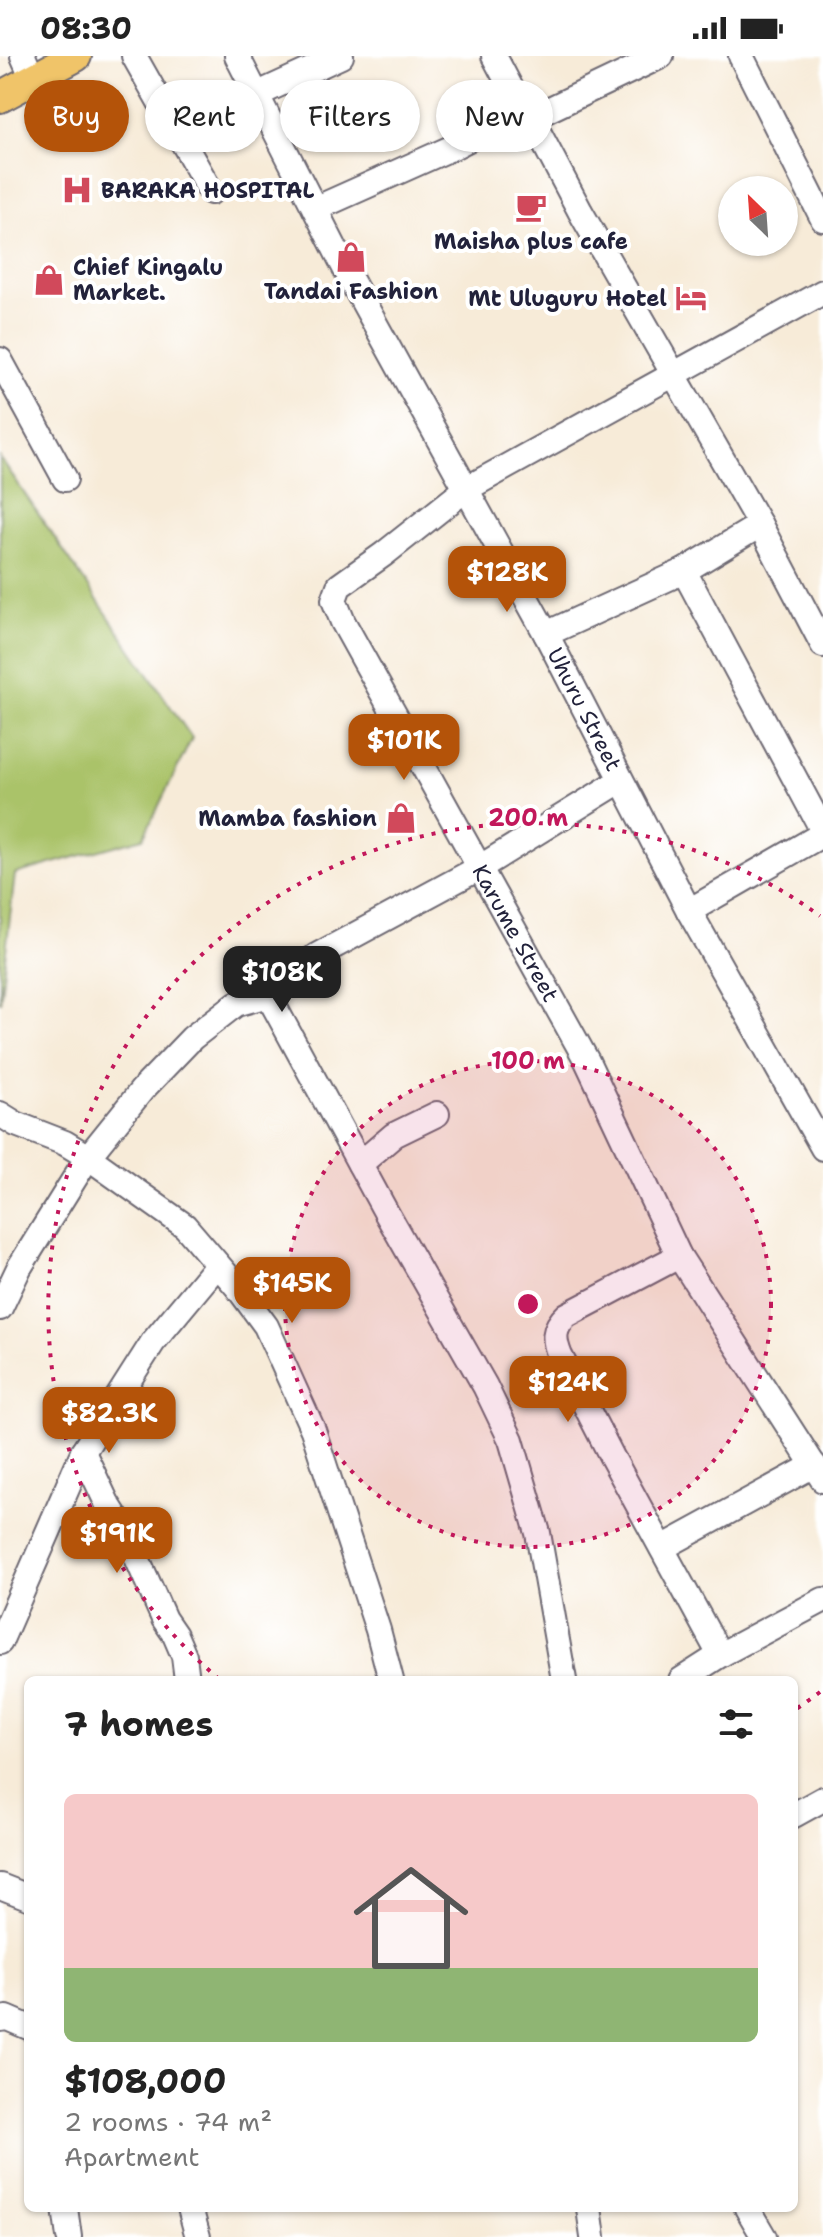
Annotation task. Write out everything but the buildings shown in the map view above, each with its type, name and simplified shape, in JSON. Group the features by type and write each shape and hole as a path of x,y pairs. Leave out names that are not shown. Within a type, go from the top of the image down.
{"main road":[{"path":"0,97 28,67 76,56"}],"street":[{"path":"134,56 211,192"},
{"name":"Uhuru Street","path":"237,56 249,80"},
{"path":"264,91 341,56"},
{"path":"494,56 507,80"},
{"path":"553,104 661,56"},
{"path":"741,56 823,219"},
{"name":"Uhuru Street","path":"264,110 546,634 689,911 823,1148"},
{"path":"315,209 442,152"},
{"path":"547,152 821,637"},
{"name":"Karume Street","path":"819,1473 679,1256 587,1061 343,622 334,600 339,586 466,489 823,292"},
{"path":"0,360 65,479"},
{"path":"546,634 684,571 760,525"},
{"path":"684,571 823,832 689,911"},
{"path":"0,1308 19,1268 88,1157 142,1090 192,1038 236,1004 268,995 316,956 479,868 620,781"},
{"path":"268,995 485,1386 511,1440 538,1533 563,1676"},
{"path":"0,1114 16,1124 65,1143 185,1226 266,1326 309,1419 390,1676"},
{"path":"360,1164 394,1135 437,1114"},
{"path":"679,1256 567,1315 556,1328 554,1339 599,1432 720,1655"},
{"path":"0,1642 83,1452 153,1342 217,1265"},
{"path":"83,1452 107,1503 125,1531 164,1619 175,1635 184,1656 186,1676"},
{"path":"662,1548 819,1473"},
{"path":"687,1676 823,1600"},
{"path":"798,1813 823,1799"},
{"path":"0,1886 24,1895"},
{"path":"0,2019 7,2018 24,2025"},
{"path":"66,2212 69,2237"},
{"path":"191,2212 198,2237"},
{"path":"590,2212 593,2237"},
{"path":"749,2212 764,2237"}],"green space":[{"path":"0,458 192,738 143,838 15,874 0,1003"}],"place":[{"name":"BARAKA HOSPITAL","path":"77,190"},
{"name":"Maisha plus cafe","path":"531,207"},
{"name":"Tandai Fashion","path":"351,257"},
{"name":"Chief Kingalu Market.","path":"49,280"},
{"name":"Mt Uluguru Hotel","path":"691,298"},
{"name":"Mamba fashion","path":"401,818"}]}
